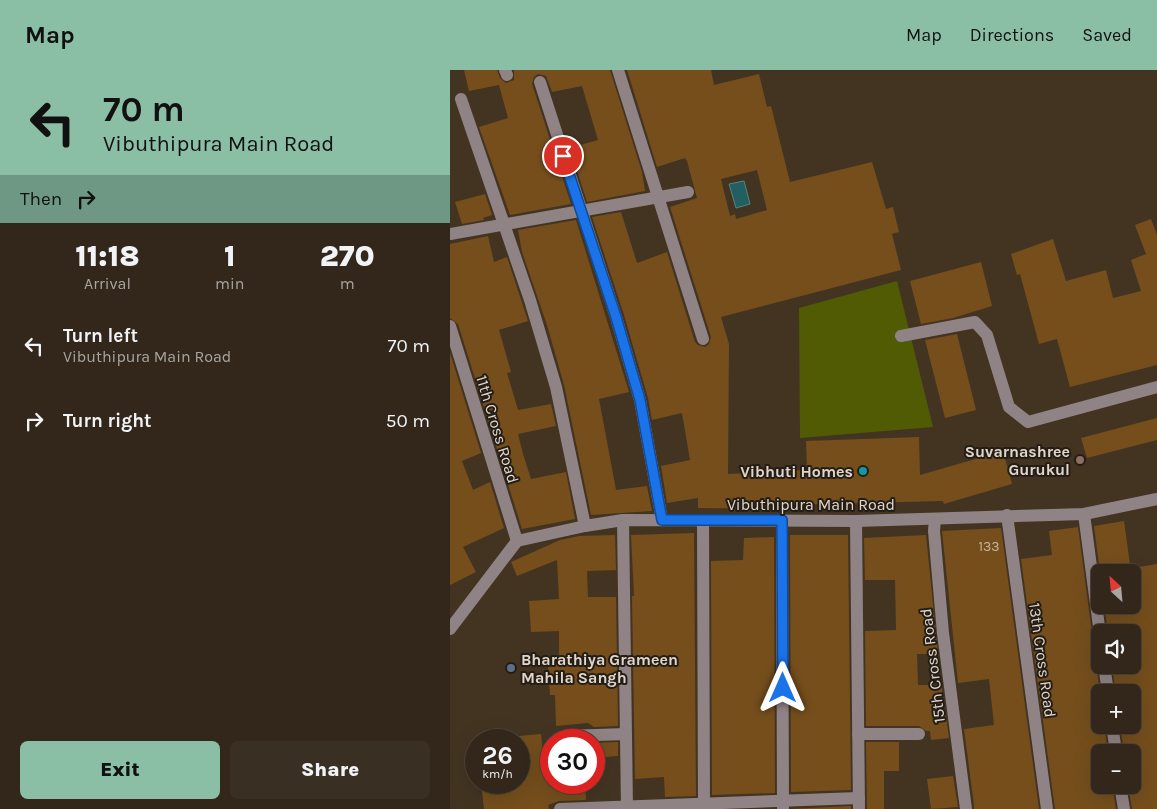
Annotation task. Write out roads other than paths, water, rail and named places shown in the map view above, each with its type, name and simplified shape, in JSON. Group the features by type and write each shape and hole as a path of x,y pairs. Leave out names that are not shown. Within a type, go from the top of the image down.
{"street":[{"path":"618,70 703,339"},
{"path":"540,82 580,211 616,317 640,400 662,520"},
{"path":"462,99 530,300 556,387 585,526"},
{"path":"450,234 688,192"},
{"path":"901,336 975,322 987,335 1009,406 1028,422 1157,387"},
{"name":"11th Cross Road","path":"450,326 517,541"},
{"name":"Vibuthipura Main Road","path":"517,541 623,520 856,521 1084,514 1157,499"},
{"path":"1084,514 1099,624"},
{"name":"13th Cross Road","path":"1007,515 1047,809"},
{"name":"15th Cross Road","path":"935,519 934,532 943,633 966,809"},
{"path":"623,520 627,808"},
{"path":"782,520 783,805"},
{"path":"703,521 704,806"},
{"path":"560,809 859,804 856,521"},
{"path":"450,629 517,541"},
{"path":"605,735 626,734"},
{"path":"858,734 919,734"},
{"path":"1122,794 1124,809"}],"water":[{"path":"744,181 750,204 736,208 729,184"}],"place":[{"name":"Suvarnashree Gurukul","path":"1080,460"},
{"name":"Vibhuti Homes","path":"863,471"},
{"name":"Bharathiya Grameen Mahila Sangh","path":"511,668"}]}
